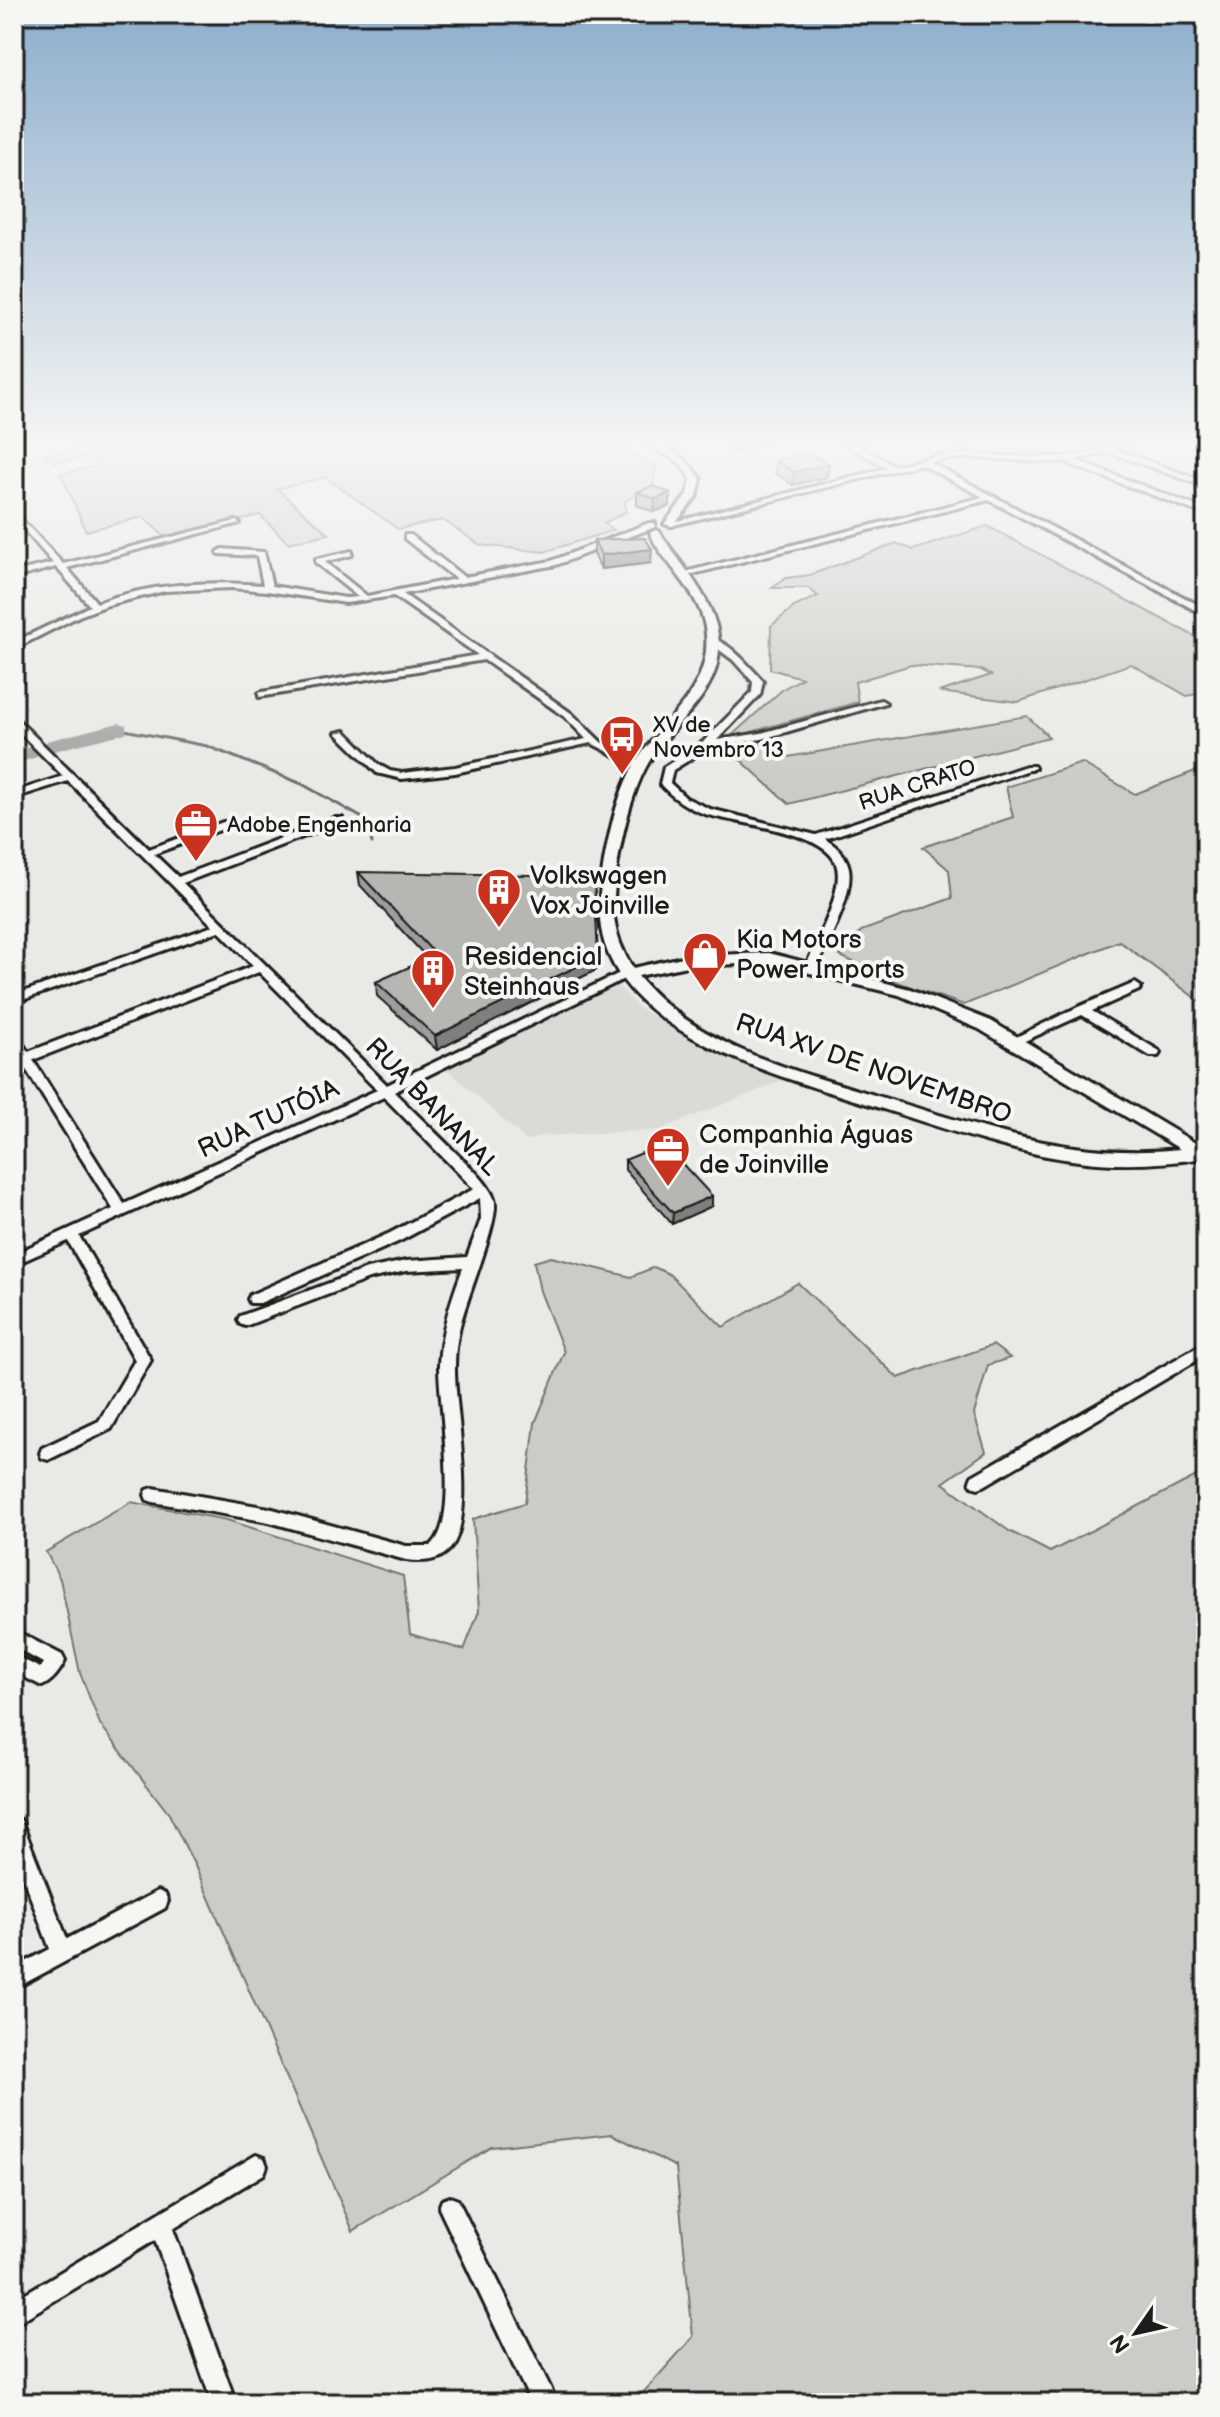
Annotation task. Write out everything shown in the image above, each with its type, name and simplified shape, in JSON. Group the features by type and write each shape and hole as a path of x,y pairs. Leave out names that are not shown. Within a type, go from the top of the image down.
{"main road":[{"name":"RUA XV DE NOVEMBRO","path":"670,555 707,613 713,641 710,668 699,694 640,764 628,796 606,913 612,942 628,974 647,996 676,1019 737,1052 965,1129 1039,1149 1081,1156 1147,1158 1203,1152"},
{"path":"628,974 667,964 735,957 782,959 934,1002 1014,1041 1203,1152"}],"street":[{"path":"50,555 94,605"},
{"path":"14,575 106,555"},
{"path":"261,555 268,588"},
{"path":"342,555 319,561 366,599"},
{"path":"431,555 460,578"},
{"path":"14,646 65,617 94,605 177,586 268,588 331,601 366,599 460,578 553,563 574,555"},
{"path":"684,575 764,555"},
{"path":"1096,555 1206,613"},
{"path":"394,592 568,715 608,751 640,764"},
{"path":"713,641 750,671 759,687 751,701 707,744 668,769 665,784 678,800 719,817 787,828 815,839 836,853 843,865 841,888 812,966"},
{"path":"262,695 485,657"},
{"path":"707,744 762,736 881,703"},
{"name":"RUA BANANAL","path":"14,721 483,1190 489,1210 449,1342 452,1508 447,1540 437,1551 425,1555 406,1553 238,1508 153,1495"},
{"path":"341,733 384,773 399,776 433,773 593,740"},
{"name":"RUA CRATO","path":"815,839 1030,768"},
{"path":"14,795 70,777"},
{"path":"176,882 338,820"},
{"path":"147,853 227,824"},
{"path":"14,999 220,927"},
{"path":"25,1058 261,967"},
{"name":"RUA TUTÓIA","path":"14,1260 385,1091 628,974"},
{"path":"1014,1041 1135,987"},
{"path":"1082,1010 1154,1053"},
{"path":"14,1040 121,1211"},
{"path":"255,1299 395,1237 483,1190"},
{"path":"48,1453 105,1425 143,1360 71,1234"},
{"path":"245,1320 367,1274 406,1266 474,1262"},
{"path":"978,1481 1206,1348"},
{"path":"14,1638 56,1661 42,1678 14,1663"},
{"path":"14,1827 62,1954"},
{"path":"14,1979 158,1901"},
{"path":"14,2313 256,2166"},
{"path":"450,2208 539,2400"},
{"path":"160,2224 224,2403"}],"shaded area":[{"path":"864,555 1041,555 1198,638 1206,650 1206,692 1187,696 1131,664 1018,702 939,692 991,675 981,670 911,665 855,682 858,702 729,738 783,689 802,678 770,669 771,626 794,607 818,596 808,588 772,588 786,578 810,575"},
{"path":"1027,716 1049,737 789,804 733,753 766,743 788,757"},
{"path":"1082,763 1135,794 1206,767 1206,1006 1119,941 964,1005 899,983 840,956 861,931 952,898 949,870 923,847 1013,817 1006,787"},
{"path":"612,985 619,987 639,1008 705,1047 786,1079 659,1130 539,1136 527,1141 443,1066"},
{"path":"551,1257 631,1277 654,1267 669,1274 723,1327 798,1283 898,1378 993,1345 1010,1358 988,1365 974,1414 986,1452 943,1483 1009,1531 1050,1552 1206,1471 1206,2403 634,2403 693,2337 676,2167 612,2134 492,2147 353,2231 196,1868 169,1814 100,1724 80,1673 60,1579 46,1552 131,1502 227,1520 403,1576 410,1634 464,1650 479,1611 473,1519 525,1503 535,1423 564,1352 540,1291 534,1262"}],"building":[{"name":"Volkswagen Vox Joinville","path":"358,872 594,876 598,956 435,1036 376,982 436,955"},
{"name":"Companhia Águas de Joinville","path":"664,1144 712,1196 673,1213 625,1160"}],"waterway":[{"path":"119,729 207,746 302,784 366,820 372,843"},
{"path":"54,745 119,729"},
{"path":"14,758 30,753"}],"place":[{"name":"XV de Novembro 13","path":"622,776"},
{"name":"Adobe Engenharia","path":"196,863"},
{"name":"Volkswagen Vox Joinville","path":"499,929"},
{"name":"Kia Motors Power Imports","path":"705,993"},
{"name":"Residencial Steinhaus","path":"433,1010"},
{"name":"Companhia Águas de Joinville","path":"668,1188"}]}
